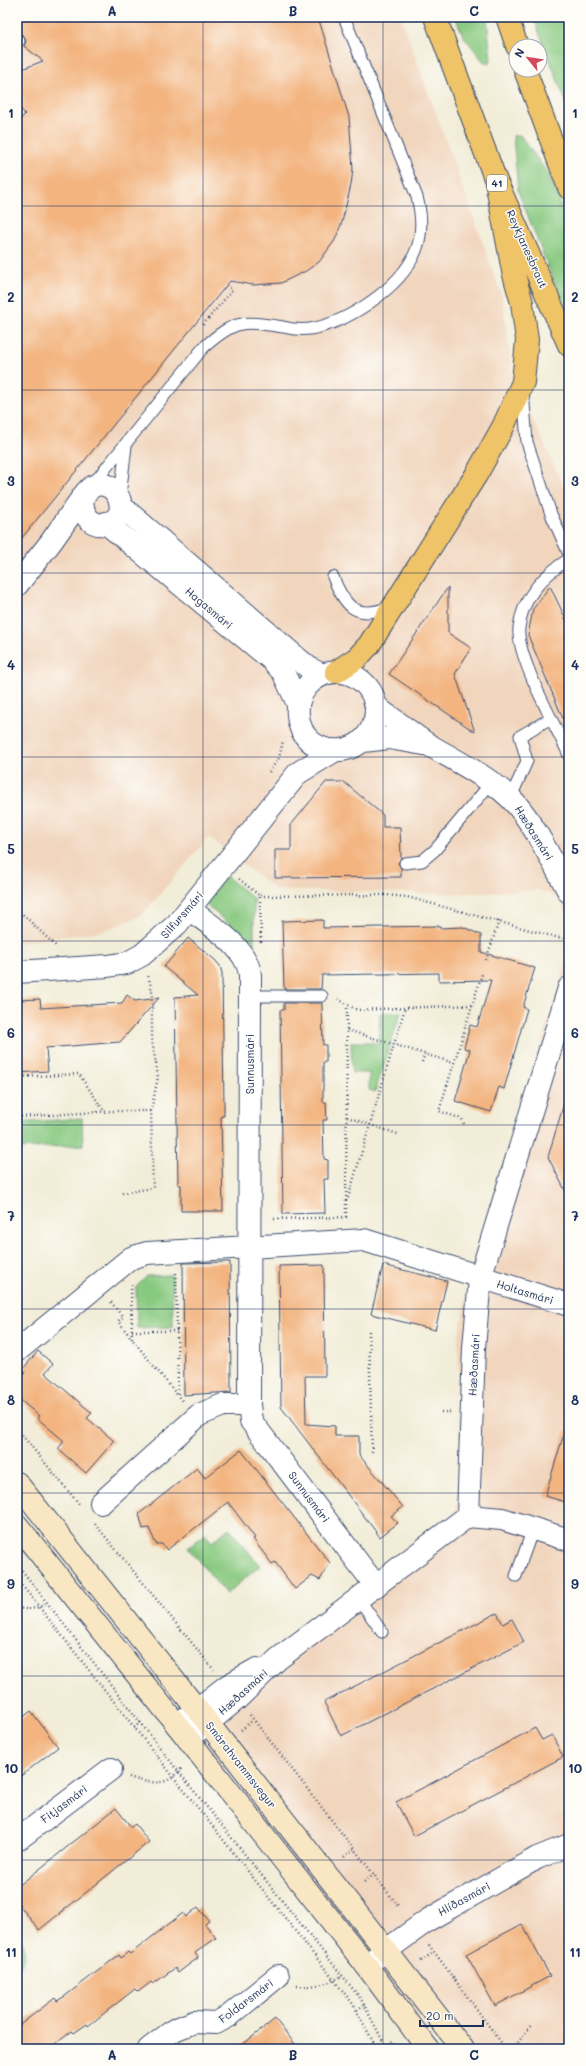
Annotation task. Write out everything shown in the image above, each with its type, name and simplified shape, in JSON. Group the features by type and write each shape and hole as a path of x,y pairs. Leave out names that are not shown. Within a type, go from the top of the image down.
{"highway":[{"name":"Reykjanesbraut","path":"435,17 496,180 569,345"},
{"path":"508,17 515,38"},
{"path":"528,78 569,188"},
{"path":"529,78 569,148"},
{"path":"329,673 357,658 369,645 476,475 503,427 522,382 527,340 522,303 513,271 496,180"}],"main road":[{"name":"Smárahvammsvegur","path":"17,1483 203,1716 463,2049"},
{"path":"17,1525 183,1732 366,1965 428,2049"}],"street":[{"name":"Hagasmári","path":"298,704 283,672 272,660 101,524 87,518 83,513 82,501 86,492 94,486 107,486 113,489 120,502 309,668 329,673 347,673 357,678 366,685 376,704"},
{"path":"17,585 51,542 86,492"},
{"path":"51,542 81,528 101,524 116,517 120,502"},
{"name":"Hagasmári","path":"305,735 300,725 298,704 306,686 329,673"},
{"path":"305,735 313,743 323,748 334,751 349,748 363,741 374,724 376,704"},
{"name":"Hæðasmári","path":"376,704 383,712 429,745 453,758 491,783 510,799 528,821 569,892"},
{"name":"Silfursmári","path":"298,772 305,735"},
{"name":"Hæðasmári","path":"363,741 389,738 429,745"},
{"name":"Silfursmári","path":"17,972 108,966 127,962 142,955 177,924 298,772 334,751"},
{"name":"Sunnusmári","path":"189,909 236,947 244,956 250,968 249,1404 251,1421 376,1586"},
{"name":"Hæðasmári","path":"183,1732 203,1716 227,1686 278,1660 468,1516 474,1348 480,1278 569,988"},
{"path":"17,1351 76,1311 131,1258 139,1254 364,1240 480,1278"},
{"name":"Holtasmári","path":"480,1278 569,1305"},
{"path":"93,1512 196,1418 208,1410 223,1406 249,1404"},
{"path":"468,1516 502,1519 569,1540"},
{"name":"Fitjasmári","path":"17,1840 110,1769"},
{"name":"Hlíðasmári","path":"366,1965 386,1949 428,1920 543,1856 569,1845"},
{"name":"Foldarsmári","path":"149,2049 174,2030 194,2022 216,2024 229,2016 278,1976"}],"lane":[{"path":"86,492 126,445 203,348 218,334 229,327 245,322 309,329 333,323 359,311 402,274 415,253 422,225 417,197 344,17"},
{"path":"522,382 527,442 551,514 569,554"},
{"path":"120,502 126,445"},
{"path":"568,750 551,718 522,656 518,628 525,607 536,586 550,571 569,559"},
{"path":"333,577 339,592 351,608 362,612 375,613 394,606"},
{"path":"510,799 527,761 520,736 551,718"},
{"path":"405,864 422,861 436,850 491,783"},
{"path":"250,996 322,996"},
{"path":"516,1576 533,1529"},
{"path":"359,1599 382,1632"}],"path":[{"path":"266,776 279,758 282,737"},
{"path":"260,896 386,895 407,897 563,939"},
{"path":"17,909 57,947"},
{"path":"486,960 498,921"},
{"path":"464,1124 462,1119 439,1111 482,974"},
{"path":"122,1193 153,1188 151,1111 158,1077 152,1040 152,991"},
{"path":"334,998 357,1010 472,1005"},
{"path":"346,1217 347,1004"},
{"path":"347,1202 405,1008"},
{"path":"347,1030 454,1063"},
{"path":"422,1062 425,1054"},
{"path":"17,1077 79,1074 104,1112"},
{"path":"17,1117 151,1111"},
{"path":"347,1117 398,1134"},
{"path":"176,1270 178,1396"},
{"path":"132,1339 131,1284 136,1280"},
{"path":"110,1300 123,1317 118,1321 196,1418"},
{"path":"132,1331 177,1330"},
{"path":"369,1331 372,1455"},
{"path":"17,1429 93,1512 217,1674"},
{"path":"17,1564 178,1771 342,1976 364,2005 386,2048"},
{"path":"17,1579 172,1777 335,1981 357,2010 377,2049"},
{"path":"17,1608 30,1610 40,1608 48,1603"},
{"path":"245,1709 399,1907"},
{"path":"238,1732 253,1720"},
{"path":"110,1769 138,1781 156,1782 168,1780 178,1771"},
{"path":"344,1857 354,1849"},
{"path":"364,1882 374,1874"},
{"path":"425,1940 506,2049"},
{"path":"420,1963 434,1952"},
{"path":"278,1976 288,1985 320,1985 335,1981 342,1976"},
{"path":"357,2010 364,2005"},
{"path":"513,2049 532,2024"},
{"path":"382,2049 386,2048 398,2037"}],"shaded area":[{"path":"17,17 401,17 502,296 513,376 569,498 569,918 558,898 539,890 459,894 276,890 209,837 141,916 103,931 17,943"},
{"path":"569,955 569,2049 444,2049 193,1729 455,1513 460,1478 458,1339 475,1253"}],"green space":[{"path":"455,17 487,17 491,60 489,64 484,62 464,37"},
{"path":"533,17 569,17 569,110 548,56 548,38 541,38"},
{"path":"520,135 549,175 569,224 569,320 518,191 513,136"},
{"path":"226,876 254,899 254,945 204,903"},
{"path":"401,1012 375,1092 369,1090 369,1073 352,1073 351,1042 370,1042 379,1044 380,1013"},
{"path":"82,1118 83,1145 17,1149 17,1123"},
{"path":"172,1275 173,1327 137,1328 136,1287 147,1276"},
{"path":"229,1528 260,1566 226,1594 188,1548 205,1534 212,1542"},
{"path":"17,1935 23,1944 24,1957 17,1971"}],"building":[{"path":"17,17 318,17 349,117 353,169 351,185 342,222 335,240 319,262 306,271 281,283 253,285 230,281 17,544 17,124 25,114 17,105 17,71 43,61 24,46 26,41 23,35 17,34"},
{"path":"550,586 569,626 569,733 528,635 533,609"},
{"path":"448,587 448,633 471,648 455,674 475,732 389,674"},
{"path":"326,782 344,782 383,815 383,827 400,827 401,858 398,863 401,868 401,877 275,878 275,850 291,850 291,825"},
{"path":"323,920 323,928 463,927 481,935 481,952 535,968 523,1007 527,1009 504,1089 499,1087 491,1112 455,1101 470,1050 464,1048 470,1025 477,1027 491,980 439,981 439,973 322,975 321,989 284,989 282,921"},
{"path":"188,938 215,960 220,966 222,973 224,1116 221,1116 223,1211 181,1211 181,1185 178,1185 175,997 198,995 164,967"},
{"path":"127,995 135,1001 159,998 120,1042 46,1048 48,1071 17,1073 17,1007 20,1007 19,1000 40,999 41,1008 122,1003"},
{"path":"284,1003 322,1003 323,1045 326,1045 326,1062 323,1062 323,1102 326,1102 327,1120 323,1120 324,1159 328,1160 328,1179 324,1179 325,1213 283,1214 280,1010 284,1010"},
{"path":"565,1100 569,1101 569,1198 548,1157"},
{"path":"230,1262 231,1392 184,1395 183,1263"},
{"path":"324,1265 325,1376 305,1376 306,1424 335,1426 335,1436 359,1436 359,1455 403,1507 391,1516 398,1523 380,1537 281,1407 279,1266"},
{"path":"383,1265 447,1281 435,1330 371,1314"},
{"path":"38,1351 53,1364 45,1373 92,1413 87,1418 114,1441 86,1473 58,1449 64,1441 37,1418 39,1416 17,1397 17,1382 25,1372 22,1370"},
{"path":"565,1430 569,1431 569,1503 545,1496"},
{"path":"241,1450 330,1563 320,1580 312,1576 295,1589 275,1562 272,1564 228,1502 167,1550 162,1544 156,1544 149,1528 143,1529 139,1514 197,1468 205,1478"},
{"path":"497,1613 503,1624 512,1619 524,1642 341,1736 324,1702"},
{"path":"31,1711 58,1747 17,1779 17,1722"},
{"path":"535,1728 542,1740 552,1735 563,1757 414,1836 396,1802"},
{"path":"116,1808 131,1827 135,1824 149,1842 39,1930 17,1902 17,1887"},
{"path":"198,1907 209,1921 205,1924 216,1938 195,1953 198,1958 178,1973 175,1968 153,1984 151,1982 138,1992 135,1989 88,2026 87,2024 74,2033 72,2031 49,2049 17,2049 17,2027 55,1998 57,2001 65,1996 119,1955 121,1958 128,1952 130,1954 183,1913 186,1917"},
{"path":"522,1924 550,1976 495,2006 466,1954"},
{"path":"275,2019 299,2049 237,2049"}]}
